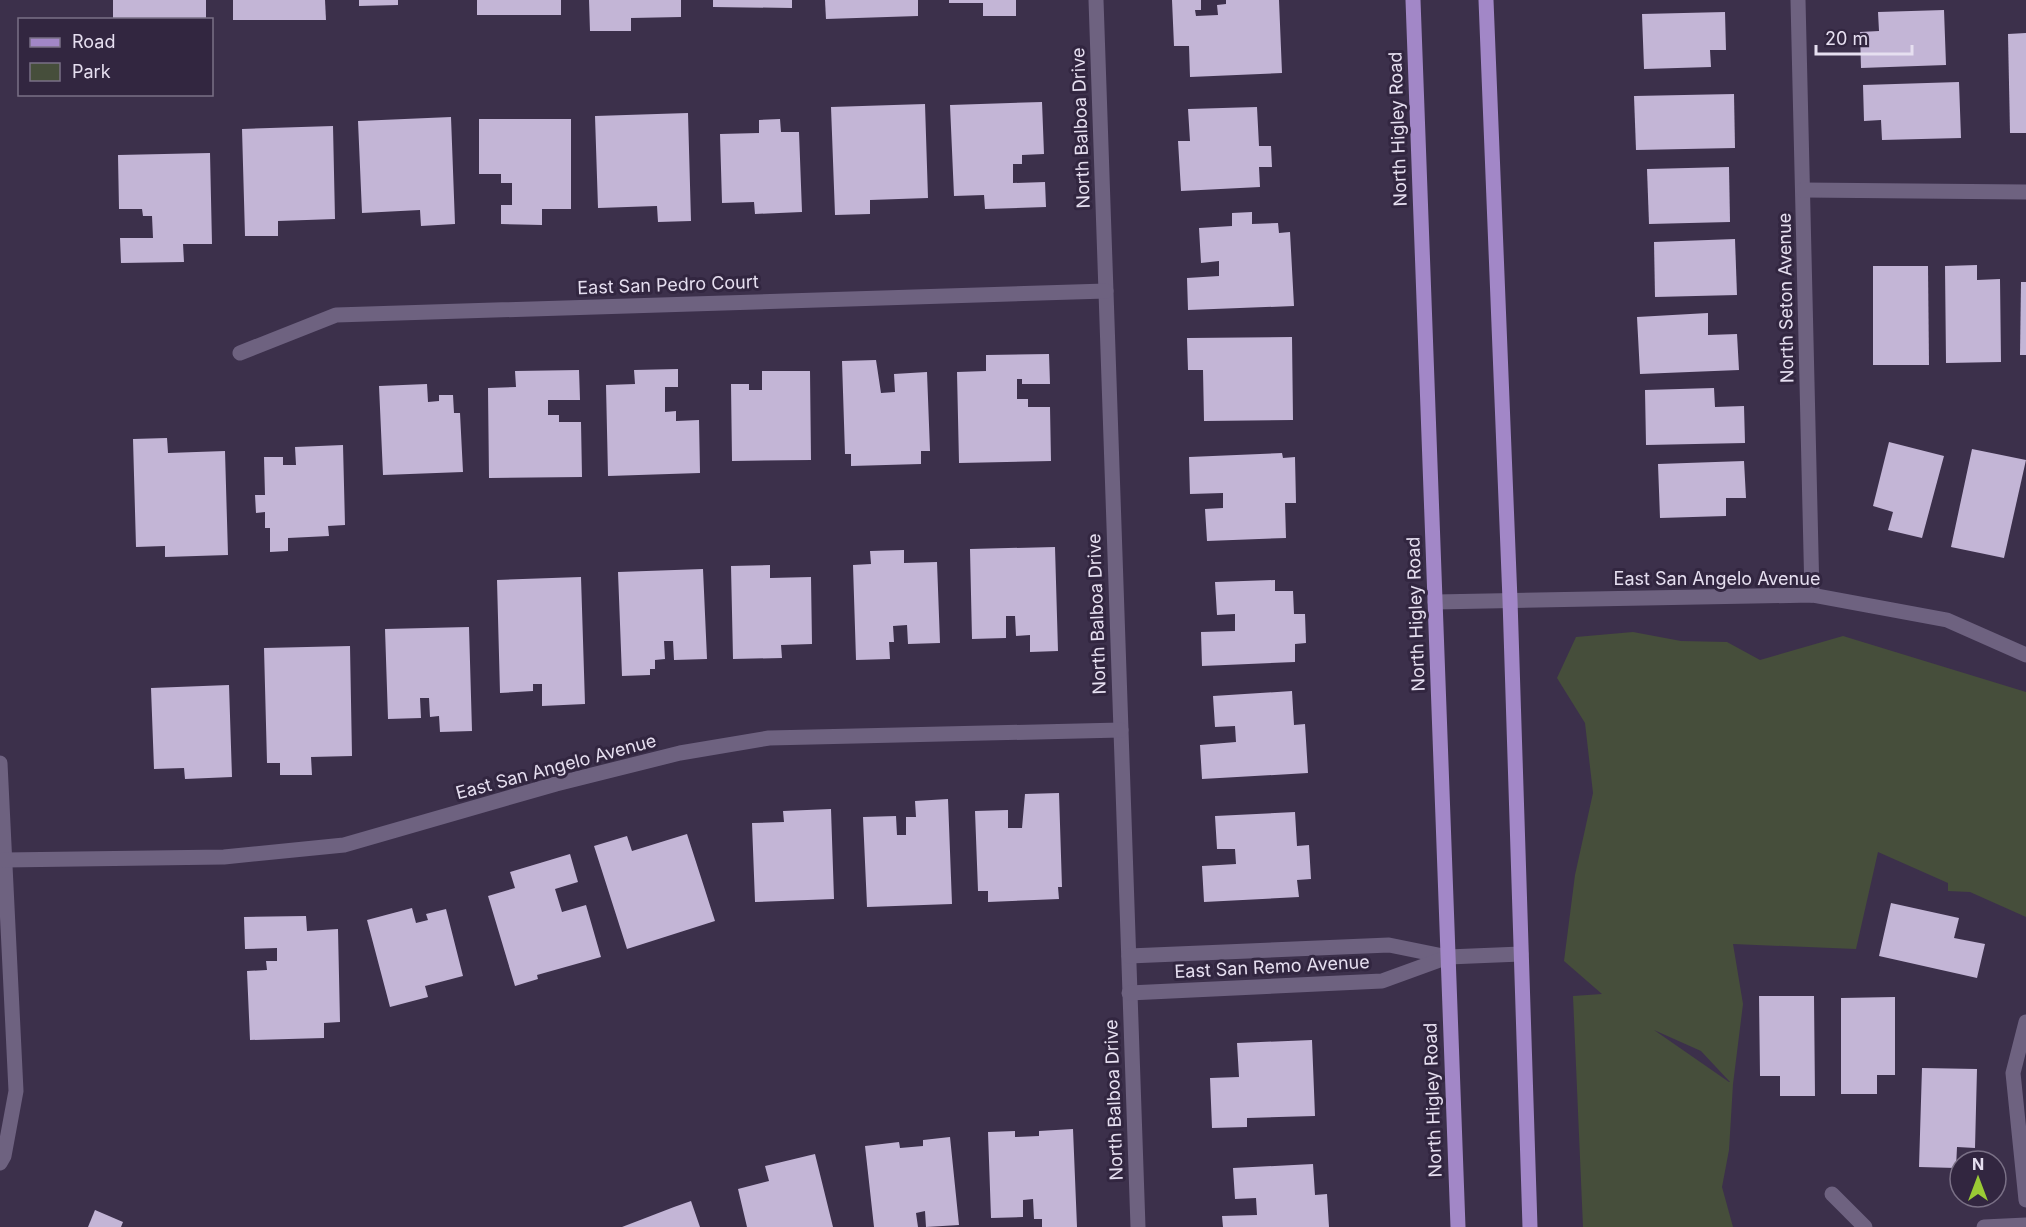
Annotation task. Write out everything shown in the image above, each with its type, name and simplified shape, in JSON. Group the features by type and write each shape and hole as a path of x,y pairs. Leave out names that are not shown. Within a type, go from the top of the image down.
{"main road":[{"name":"North Higley Road","path":"1413,0 1458,1227"},
{"path":"1486,0 1510,600 1530,1227"}],"street":[{"name":"North Balboa Drive","path":"1096,0 1138,1227"},
{"name":"North Seton Avenue","path":"1798,0 1812,596"},
{"path":"1803,190 2026,192"},
{"name":"East San Pedro Court","path":"240,353 336,315 1106,291"},
{"name":"East San Angelo Avenue","path":"1435,602 1812,596 1947,620 2026,655"},
{"name":"East San Angelo Avenue","path":"4,860 224,856 344,845 556,784 680,753 769,738 1121,729"},
{"path":"0,763 16,1091 4,1156 0,1163"},
{"name":"East San Remo Avenue","path":"1129,956 1389,945 1448,957 1521,954"},
{"name":"East San Remo Avenue","path":"1130,993 1382,981 1448,957"},
{"path":"2026,1022 2013,1073 2026,1200"},
{"path":"1832,1194 1865,1227"},
{"path":"1984,1227 2026,1225"}],"green space":[{"path":"1633,632 1681,641 1727,642 1760,660 1843,636 2026,692 2026,917 1970,892 1948,891 1948,883 1878,852 1856,949 1733,944 1743,1004 1733,1084 1729,1150 1722,1187 1733,1227 1583,1227 1573,996 1602,994 1564,961 1575,875 1593,793 1585,723 1557,678 1576,637","holes":["1654,1030 1701,1051 1730,1082"]}],"building":[{"path":"113,0 206,0 206,18 113,18"},
{"path":"233,0 325,0 326,20 233,20"},
{"path":"359,0 398,0 398,5 359,6"},
{"path":"477,0 561,0 561,15 477,15"},
{"path":"589,0 681,0 681,17 631,18 631,31 590,31"},
{"path":"713,0 792,0 792,8 713,7"},
{"path":"825,0 918,0 918,16 826,19"},
{"path":"949,0 1016,0 1016,16 983,16 983,3 949,3"},
{"path":"1172,0 1201,0 1201,10 1195,10 1196,16 1218,15 1217,5 1226,4 1226,0 1279,0 1282,73 1190,77 1189,46 1174,46"},
{"path":"1944,10 1946,65 1861,68 1860,32 1879,31 1878,12"},
{"path":"1725,12 1726,50 1710,50 1711,67 1644,69 1642,14"},
{"path":"2026,33 2026,133 2010,133 2008,34"},
{"path":"1959,82 1961,138 1882,140 1881,120 1864,121 1863,85"},
{"path":"1734,94 1735,148 1636,150 1634,96"},
{"path":"1042,102 1044,154 1022,155 1022,164 1013,164 1013,183 1045,182 1046,207 985,209 984,195 954,196 950,105"},
{"path":"925,104 928,198 870,200 870,214 835,215 831,107"},
{"path":"1257,107 1259,146 1271,146 1272,167 1259,167 1260,187 1181,191 1178,141 1190,141 1188,109"},
{"path":"688,113 691,221 658,222 657,206 598,208 595,116"},
{"path":"451,117 455,224 421,226 420,210 362,213 358,121"},
{"path":"479,119 571,119 571,209 542,209 542,225 501,224 501,205 512,205 512,183 501,183 501,174 479,174"},
{"path":"780,119 781,132 799,132 802,212 755,214 754,202 722,203 720,134 759,133 759,120"},
{"path":"333,126 335,219 278,221 278,236 245,236 242,129"},
{"path":"210,153 212,244 183,244 184,262 121,263 120,238 153,238 152,216 143,216 142,209 119,209 118,155"},
{"path":"1729,167 1730,222 1649,224 1647,169"},
{"path":"1252,212 1252,224 1278,223 1279,233 1290,232 1294,306 1188,310 1187,278 1219,276 1219,261 1201,263 1199,228 1232,226 1232,213"},
{"path":"1735,239 1737,295 1655,297 1654,242"},
{"path":"1977,265 1977,280 2000,279 2001,362 1946,363 1945,266"},
{"path":"1873,266 1928,266 1929,365 1873,365"},
{"path":"2021,282 2026,282 2026,355 2020,355"},
{"path":"1708,313 1708,335 1737,334 1739,370 1640,374 1637,317"},
{"path":"1292,337 1293,420 1204,421 1203,370 1188,370 1187,338"},
{"path":"1049,354 1050,384 1022,384 1022,379 1017,379 1017,399 1028,399 1028,407 1050,407 1051,461 959,463 957,372 986,371 986,355"},
{"path":"876,360 881,393 895,392 894,374 927,372 930,451 921,451 921,464 851,466 851,454 845,454 842,361"},
{"path":"678,369 678,387 665,387 665,412 676,411 676,421 699,420 700,473 608,476 606,385 635,384 634,370"},
{"path":"579,370 580,400 548,400 548,415 559,415 559,422 581,422 582,477 489,478 488,388 516,387 515,371"},
{"path":"762,371 810,371 811,460 732,461 731,384 749,384 749,390 762,390"},
{"path":"427,384 428,402 439,401 439,395 453,395 454,413 460,413 463,472 383,475 379,386"},
{"path":"1714,388 1715,407 1744,406 1745,443 1646,445 1645,390"},
{"path":"167,438 168,453 225,451 228,555 165,557 165,546 136,547 133,439"},
{"path":"1889,442 1944,456 1922,538 1888,530 1893,512 1873,506"},
{"path":"343,445 345,525 328,526 329,536 288,538 288,551 270,552 270,528 265,528 265,512 256,513 255,495 265,495 264,457 283,457 283,465 296,465 295,447"},
{"path":"1972,449 2026,460 2004,558 1951,547"},
{"path":"1282,453 1283,458 1295,457 1296,503 1285,503 1286,538 1207,541 1205,509 1223,508 1223,493 1190,494 1189,457"},
{"path":"1744,461 1746,498 1726,498 1726,516 1660,518 1658,464"},
{"path":"1055,547 1058,651 1030,652 1030,635 1016,636 1015,616 1006,616 1006,638 972,639 970,549"},
{"path":"904,550 904,563 937,562 940,643 908,644 907,625 893,626 894,642 889,642 890,659 856,660 853,565 871,564 870,551"},
{"path":"770,565 770,578 811,577 812,644 781,645 782,658 733,659 731,566"},
{"path":"703,569 707,659 674,660 673,641 664,641 665,659 655,660 655,669 650,669 650,675 622,676 618,572"},
{"path":"581,577 585,704 542,706 542,684 533,684 533,691 500,693 497,580"},
{"path":"1275,580 1275,591 1293,591 1294,614 1305,614 1306,643 1295,644 1295,662 1202,666 1201,632 1235,631 1235,614 1217,615 1215,582"},
{"path":"469,627 472,731 440,732 439,716 430,717 429,698 420,698 421,718 388,719 385,629"},
{"path":"350,646 352,756 311,757 312,775 280,775 280,763 267,763 264,648"},
{"path":"229,685 232,777 185,779 184,768 154,769 151,688"},
{"path":"1292,691 1294,725 1305,724 1308,773 1202,779 1200,745 1236,742 1235,726 1215,727 1213,696"},
{"path":"1059,793 1062,887 1058,887 1059,899 988,902 988,891 978,891 975,811 1008,810 1008,828 1022,828 1025,794"},
{"path":"948,799 952,904 867,907 863,817 896,816 897,835 906,835 906,817 916,817 915,801"},
{"path":"831,809 834,899 755,902 752,823 784,822 783,811"},
{"path":"1295,812 1297,846 1309,845 1311,879 1297,880 1299,897 1204,902 1202,866 1236,864 1235,849 1217,849 1215,816"},
{"path":"687,834 715,921 627,949 594,846 627,836 632,851"},
{"path":"570,854 578,882 555,889 562,912 586,905 601,957 537,975 538,979 515,986 488,896 515,888 510,872"},
{"path":"1891,903 1959,918 1954,938 1985,944 1977,978 1879,956"},
{"path":"412,908 416,923 428,920 426,914 446,909 463,976 425,986 428,997 390,1007 367,920"},
{"path":"306,916 307,931 338,929 340,1022 324,1023 324,1038 250,1040 247,971 267,970 266,961 277,961 277,948 245,949 244,917"},
{"path":"1759,996 1814,996 1815,1096 1780,1096 1780,1076 1760,1076"},
{"path":"1895,997 1895,1075 1877,1075 1877,1094 1841,1094 1841,998"},
{"path":"1312,1040 1315,1116 1247,1118 1247,1127 1212,1128 1210,1078 1239,1077 1237,1043"},
{"path":"1922,1068 1977,1069 1975,1148 1948,1149 1948,1168 1919,1167"},
{"path":"1073,1129 1077,1227 1042,1227 1042,1219 1034,1219 1033,1199 1023,1200 1023,1217 991,1218 988,1132 1015,1131 1015,1137 1039,1136 1039,1131"},
{"path":"950,1137 959,1225 926,1227 925,1211 916,1213 918,1227 874,1227 865,1146 899,1142 900,1148 923,1146 923,1140"},
{"path":"815,1154 833,1227 747,1227 738,1189 769,1181 765,1166"},
{"path":"1313,1164 1315,1195 1327,1194 1329,1227 1223,1227 1222,1216 1257,1215 1256,1198 1235,1199 1233,1168"},
{"path":"691,1201 700,1227 622,1227 674,1207"},
{"path":"95,1210 123,1222 121,1227 88,1227"}]}
